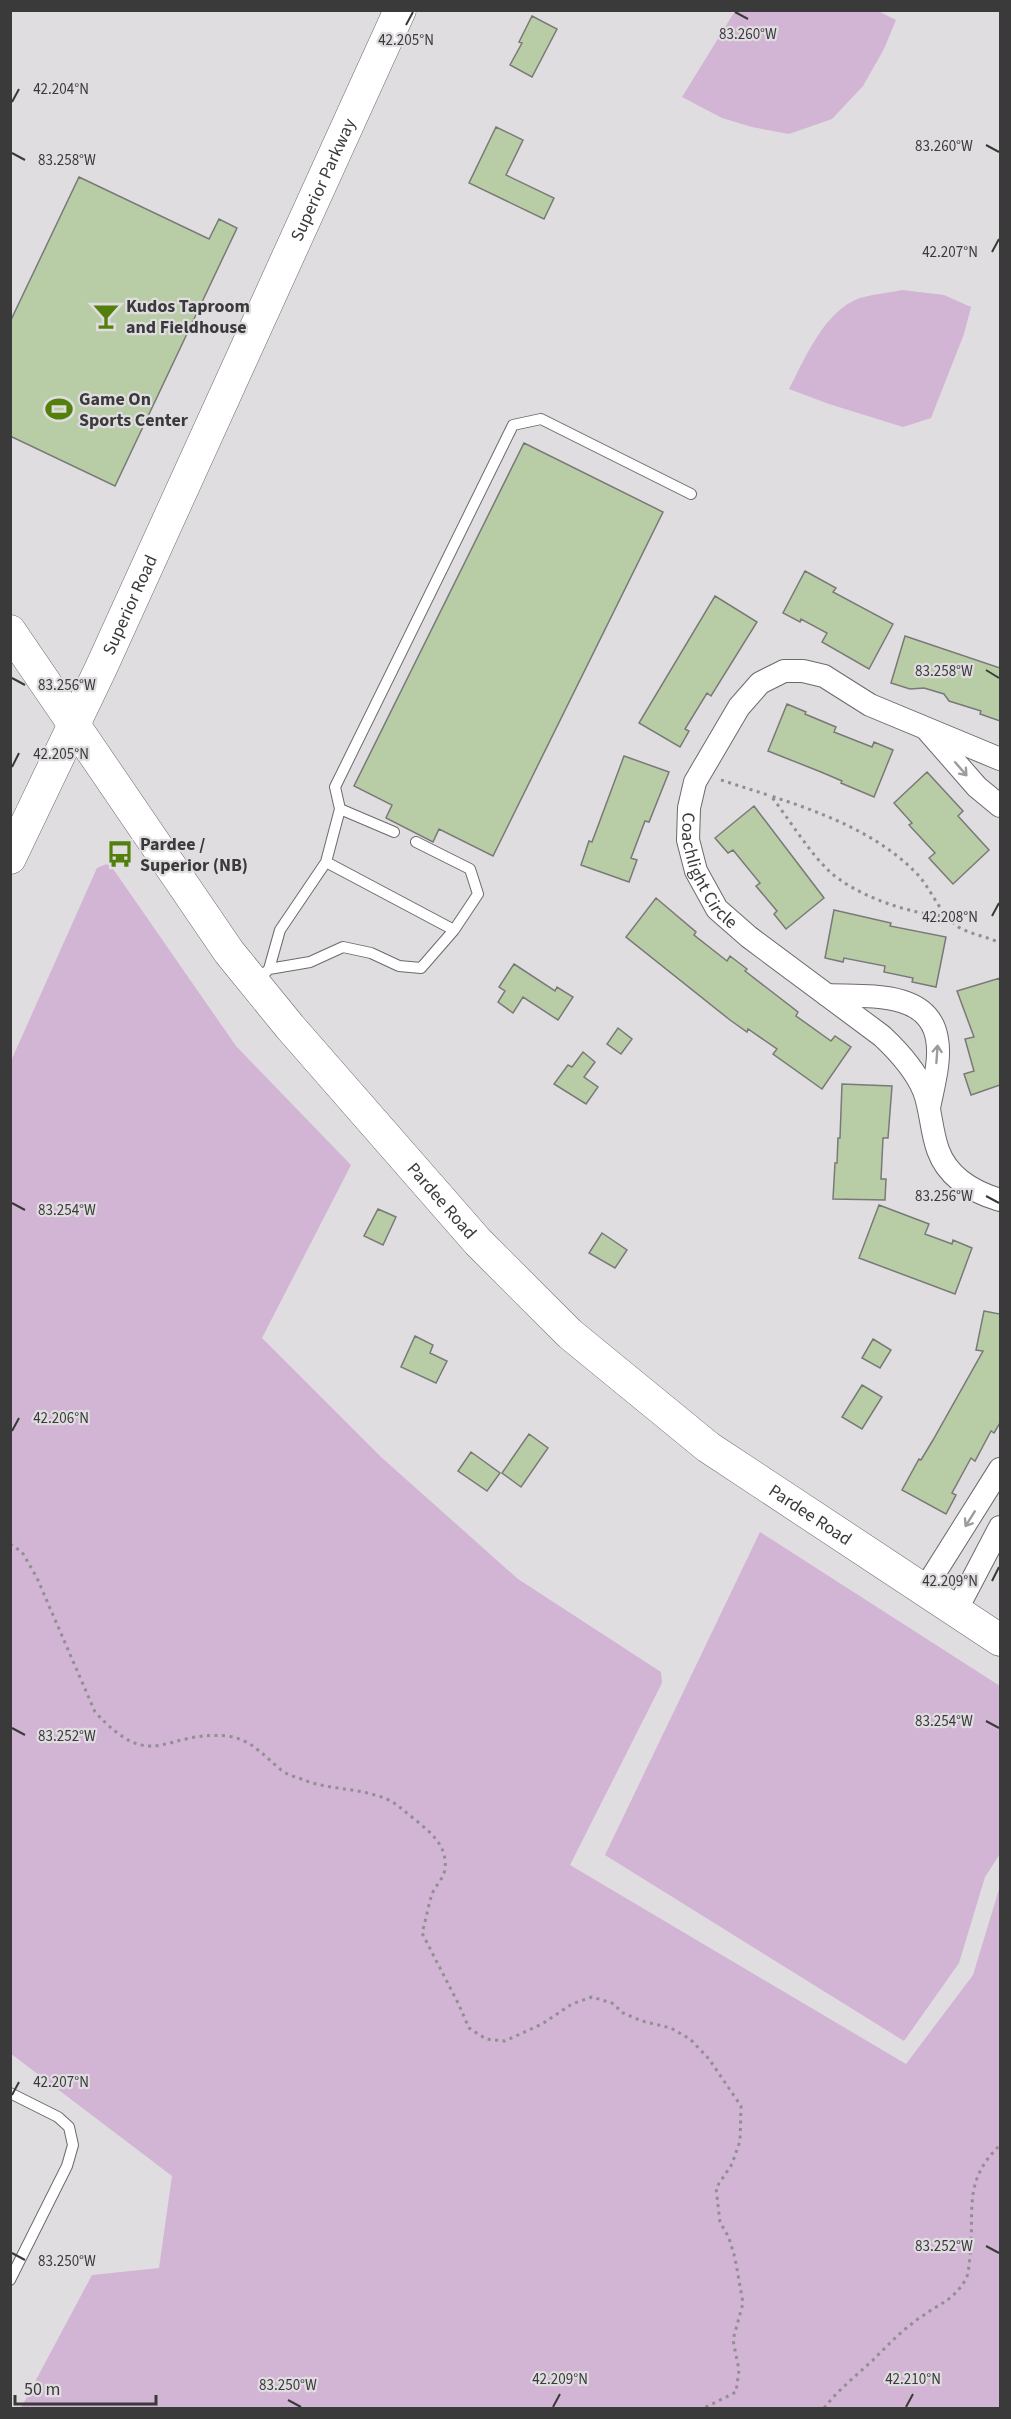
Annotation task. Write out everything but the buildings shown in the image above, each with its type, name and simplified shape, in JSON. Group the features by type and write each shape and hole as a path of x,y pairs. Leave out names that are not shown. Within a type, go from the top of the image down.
{"main road":[{"name":"Superior Parkway","path":"244,350 400,10"},
{"name":"Superior Road","path":"10,858 74,726 244,350"},
{"name":"Pardee Road","path":"10,631 229,952 262,976 290,1027 478,1242 570,1334 708,1447 1000,1640"}],"street":[{"name":"Coachlight Circle","path":"1000,759 870,705 824,676 803,671 784,672 772,676 753,690 739,706 699,773 689,808 688,840 696,872 717,909 732,924 882,1036 897,1050 924,1090 938,1150 948,1168 971,1189 1000,1200"},
{"name":"Coachlight Circle","path":"926,728 977,788 1000,806"},
{"name":"Coachlight Circle","path":"827,995 897,1000 922,1010 932,1023 938,1039 929,1112"},
{"path":"924,1590 1000,1469"},
{"path":"956,1611 1000,1527"}],"lane":[{"path":"262,976 280,930 326,862 340,809 335,787 513,424 541,419 691,494"},
{"path":"340,809 394,832"},
{"path":"262,976 310,962 343,947 371,953 399,966 421,968 454,930 478,894 470,869 416,842"},
{"path":"326,862 454,930"},
{"path":"10,2093 58,2117 69,2127 73,2145 67,2166 10,2280"}],"path":[{"path":"699,773 809,808 877,843 919,876 947,916 961,929 1000,943"},
{"path":"771,795 823,865 838,878 889,903 929,914 947,916"},
{"path":"10,1544 22,1552 37,1578 95,1712 128,1742 150,1748 210,1736 229,1736 247,1741 282,1771 316,1785 373,1794 393,1800 429,1829 442,1848 445,1870 432,1894 422,1933 469,2028 486,2039 505,2041 542,2024 572,2004 592,1997 612,2003 623,2013 642,2021 671,2028 690,2039 709,2059 741,2106 740,2141 732,2164 716,2188 720,2222 729,2238 735,2259 743,2303 733,2340 739,2370 736,2392 704,2409"},
{"path":"824,2409 834,2395 898,2335 922,2316 953,2297 960,2288 968,2275 974,2186 987,2158 1000,2145"}],"shaded area":[{"path":"735,11 878,11 896,20 884,49 863,86 832,119 789,134 722,118 682,97"},
{"path":"902,290 944,295 971,307 964,334 931,418 903,427 789,389 817,336 836,313 847,304 860,298"},
{"path":"109,863 236,1046 351,1165 262,1338 381,1457 518,1579 661,1672 662,1683 570,1865 906,2064 973,1975 1000,1886 1000,2408 21,2408 92,2275 159,2268 172,2176 10,2053 11,1061 97,868"},
{"path":"760,1532 1000,1686 1000,1854 985,1877 959,1963 904,2041 605,1855"}],"place":[{"name":"Kudos Taproom and Fieldhouse","path":"106,316"},
{"name":"Game On Sports Center","path":"59,409"},
{"name":"Pardee / Superior (NB)","path":"120,854"}]}
